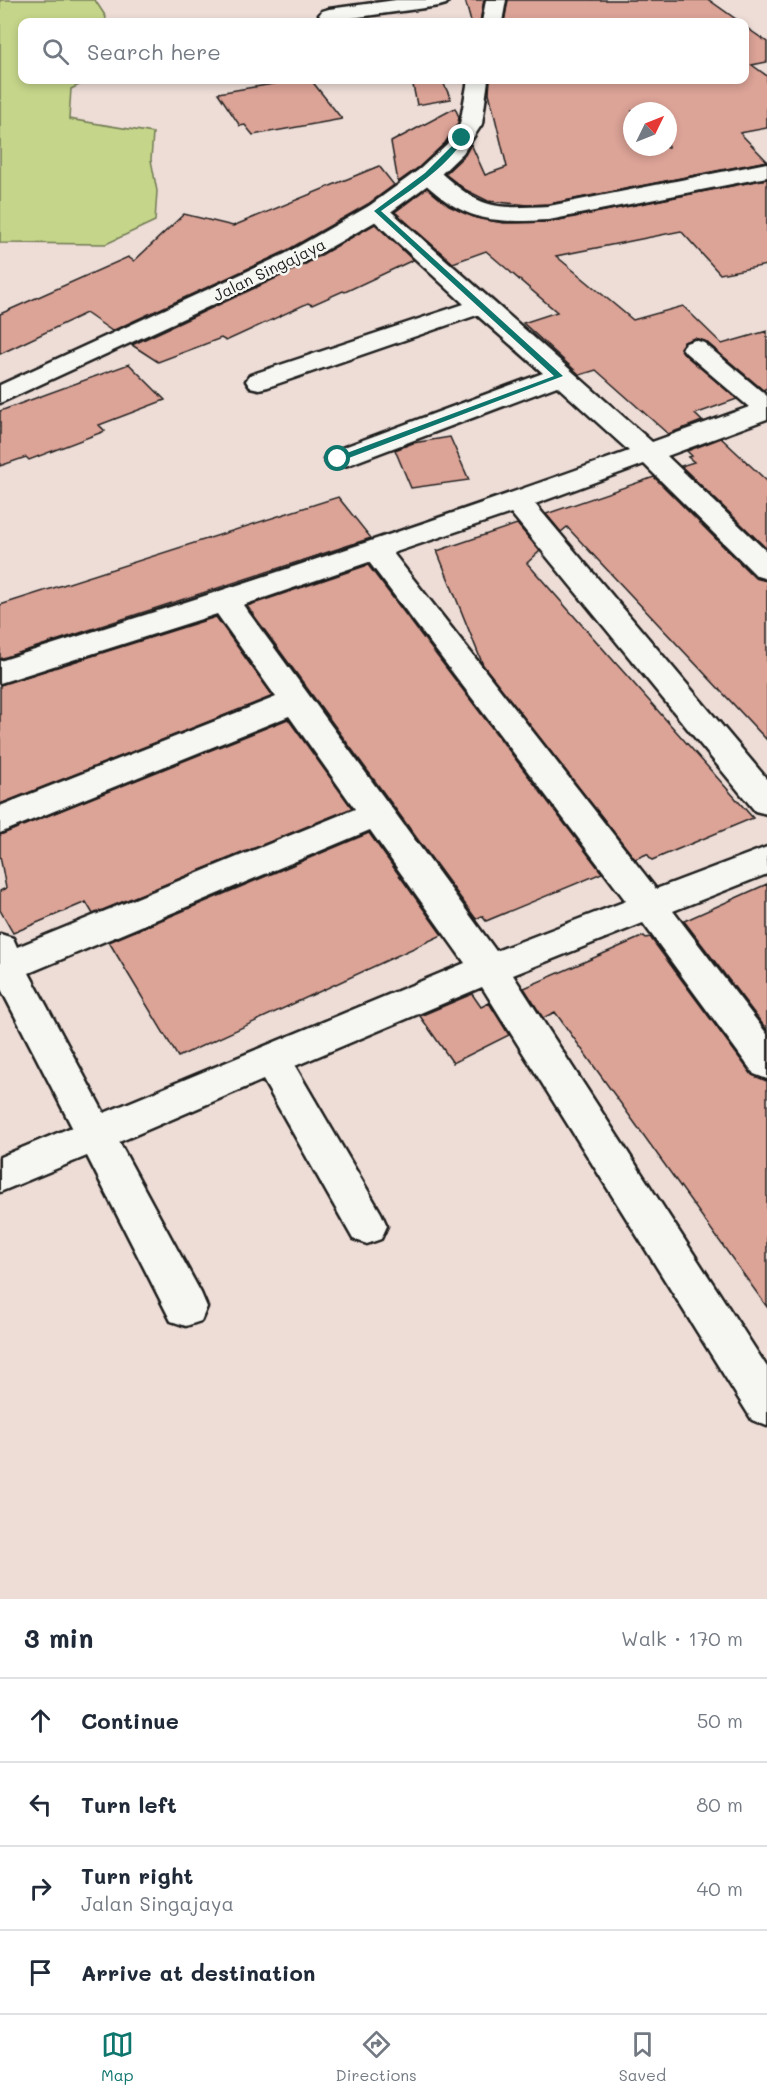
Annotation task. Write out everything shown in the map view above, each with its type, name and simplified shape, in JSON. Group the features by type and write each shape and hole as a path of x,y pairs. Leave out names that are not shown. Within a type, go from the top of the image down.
{"street":[{"path":"328,15 439,0"},
{"path":"493,18 496,0"},
{"name":"Jalan Singajaya","path":"0,394 293,259 377,211 428,174 455,148 471,124 477,84"},
{"path":"428,174 470,207 490,212 526,214 549,213 767,170"},
{"path":"377,211 647,453 737,537 767,569"},
{"path":"259,381 481,306"},
{"path":"0,672 224,601 517,501 767,409 695,348"},
{"path":"338,459 559,376"},
{"path":"517,501 767,802"},
{"path":"374,549 650,906 767,1063"},
{"path":"224,601 490,970 767,1405"},
{"path":"0,820 296,701"},
{"path":"186,1307 95,1136 4,957 376,814"},
{"path":"0,1175 428,993 767,860"},
{"path":"271,1060 367,1226"}],"green space":[{"path":"0,0 95,0 106,18 18,18 18,84 81,84 71,89 69,119 153,133 151,160 157,191 155,221 106,244 0,243"}],"building":[{"path":"465,0 484,0 481,18 470,18"},
{"path":"508,0 709,0 734,18 505,18"},
{"path":"749,29 767,42 767,62 752,65 767,76 767,128 740,133 767,161 549,204 528,205 488,201 466,190 445,174 465,155 471,144 485,175 507,167 489,93 490,84 749,84"},
{"path":"273,84 314,84 342,119 253,135 245,125 240,126 218,93"},
{"path":"413,84 444,84 451,99 417,105"},
{"path":"455,108 459,117 458,123 445,143 419,167 398,182 391,142"},
{"path":"379,166 394,185 368,204 284,252 112,331 86,313 0,354 0,314 128,257 134,261 184,214 233,226"},
{"path":"767,179 767,265 720,274 681,231 556,256 633,320 683,306 722,344 767,331 767,388 763,390 705,341 694,338 684,342 680,348 684,354 737,399 695,414 702,421 668,434 596,370 580,375 523,323 557,312 486,251 453,263 395,212 427,188 449,206 476,218 504,223 549,222"},
{"path":"375,224 413,260 345,292 312,305 308,303 226,341 221,338 158,362 132,345 302,266"},
{"path":"129,364 165,400 99,425 105,431 29,460 26,457 0,466 0,411"},
{"path":"450,437 469,480 411,488 395,450 413,443"},
{"path":"721,438 767,481 767,549 681,466 694,462 688,457 692,456 687,451"},
{"path":"654,477 755,578 767,581 767,740 567,527 561,532 546,514"},
{"path":"338,497 371,538 0,659 0,605"},
{"path":"517,524 540,551 527,563 753,818 652,860 647,854 635,859 483,665 437,551"},
{"path":"368,565 602,873 486,921 482,916 476,919 247,606"},
{"path":"216,617 273,696 0,804 0,685"},
{"path":"288,719 352,808 93,914 86,902 13,933 0,910 0,891 6,888 0,856 0,835"},
{"path":"369,833 442,935 178,1057 109,942"},
{"path":"767,884 767,1030 684,921"},
{"path":"644,936 650,937 752,1075 767,1081 767,1307 555,1012 543,1018 524,988"},
{"path":"472,994 481,1007 489,1003 509,1035 453,1063 420,1016"}],"route":[{"path":"338,459 559,376 377,211 428,174 462,138"}]}
